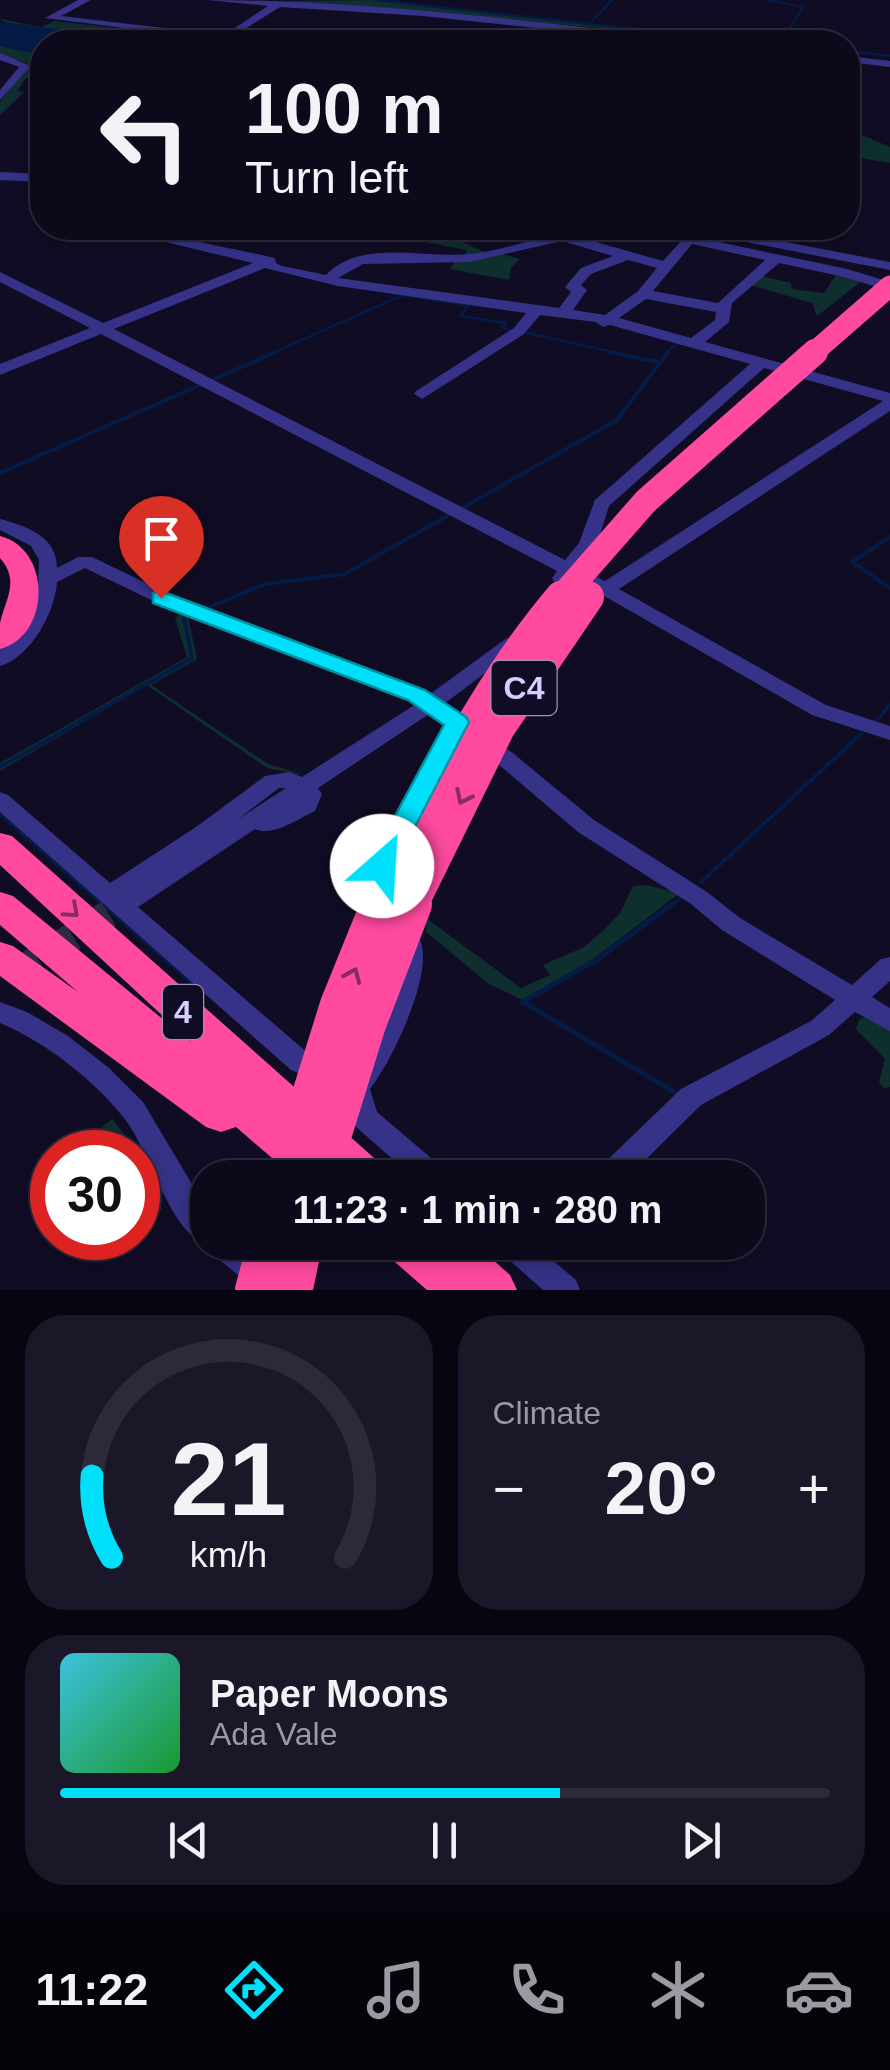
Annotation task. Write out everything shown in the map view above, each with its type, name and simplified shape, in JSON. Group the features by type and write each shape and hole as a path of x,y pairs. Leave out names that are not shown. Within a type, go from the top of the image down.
{"highway":[{"name":"C4","path":"291,1160 319,1066 388,892 455,758 506,673 585,568 642,506 890,286"},
{"name":"C4","path":"327,1160 388,961 478,766 539,664 641,536 720,457 890,305"},
{"path":"0,626 14,595 16,563"},
{"path":"0,640 18,620 26,599 16,563"},
{"name":"4","path":"0,845 347,1160"},
{"name":"4","path":"0,906 301,1160"},
{"path":"2,972 282,1160"},
{"path":"255,1290 263,1260"},
{"path":"290,1290 297,1260"},
{"path":"433,1260 494,1290"}],"street":[{"path":"86,0 50,18 156,30"},
{"path":"212,0 423,13 581,30"},
{"path":"238,30 281,2"},
{"path":"0,56 26,66 0,97"},
{"path":"860,60 890,64"},
{"path":"0,176 30,177"},
{"path":"22,177 30,183"},
{"path":"170,240 333,274 375,287"},
{"path":"333,274 343,264 389,256 466,258 551,240"},
{"path":"567,240 664,266"},
{"path":"664,266 687,240"},
{"path":"713,240 890,286"},
{"path":"729,240 890,266"},
{"path":"563,314 580,290 572,287 578,277 624,256"},
{"path":"721,308 776,258"},
{"path":"0,370 262,260 375,287 611,323 763,361 890,401"},
{"path":"536,311 556,322 611,323 644,294 667,269 664,266"},
{"path":"0,276 606,589 819,710 890,733"},
{"path":"644,294 721,308"},
{"path":"695,343 722,322 721,308"},
{"path":"422,394 519,332 536,311"},
{"path":"303,786 510,648 588,544 601,504 763,361"},
{"path":"606,589 890,401"},
{"path":"0,524 43,546 49,558 16,563"},
{"path":"16,563 85,561 187,610 394,686 430,704 586,826 699,898 731,924 890,1021"},
{"path":"0,660 32,628 46,602 16,563"},
{"path":"356,1087 377,1062 410,961 409,938 381,878 382,866 457,722"},
{"path":"285,779 303,786 312,800 307,806 262,826 120,904 273,781 285,779"},
{"path":"0,800 300,1062 356,1087 366,1118 414,1160"},
{"path":"626,1160 691,1096 820,1028 890,966"},
{"path":"0,1012 29,1024 57,1044 142,1120 190,1213"},
{"path":"241,1260 279,1290"},
{"path":"537,1260 565,1290"}],"green space":[{"path":"373,0 638,30 624,30 285,1"},
{"path":"0,19 42,27 54,21 133,30 46,30"},
{"path":"0,46 30,52 30,78 17,91 24,92 0,115 0,102 29,64 0,54"},
{"path":"860,134 890,147 890,163 860,158"},
{"path":"414,240 458,240 487,253 464,255 467,250"},
{"path":"502,254 520,259 511,268 509,280 450,269 455,261"},
{"path":"838,272 863,280 817,316 812,303 747,284 757,275 791,283 792,289 824,293"},
{"path":"181,614 188,617 197,659 151,685 268,764 308,776 267,768 147,685 0,771 0,763 187,657 175,618"},
{"path":"633,886 680,893 592,960 523,1000 489,984 426,932 426,918 521,988 550,975 543,965 584,947 620,913"},
{"path":"870,1014 890,1027 890,1087 884,1088 879,1082 885,1059 856,1029 859,1020"},
{"path":"112,1119 121,1130 98,1130"}],"water":[{"path":"0,22 68,30 30,30 30,52 0,46"}],"waterway":[{"path":"376,0 589,24"},
{"path":"589,24 612,0"},
{"path":"768,0 803,7 789,30"},
{"path":"589,24 643,30"},
{"path":"860,52 890,56"},
{"path":"270,354 403,295 468,305 461,316 506,323 503,328 511,330"},
{"path":"527,333 622,354"},
{"path":"665,354 677,343"},
{"path":"214,379 276,352"},
{"path":"610,352 657,362"},
{"path":"464,507 617,420 668,352"},
{"path":"0,473 198,386"},
{"path":"205,609 265,584 345,574 449,515"},
{"path":"890,537 852,562 890,588"},
{"path":"0,767 192,658 184,617"},
{"path":"877,720 890,705"},
{"path":"701,882 861,734"},
{"path":"0,814 106,907"},
{"path":"669,907 682,897"},
{"path":"103,904 201,990"},
{"path":"672,904 598,959 523,1002 678,1094"}],"tunnel":[{"path":"120,907 126,903"},
{"path":"14,974 124,904"}],"route":[{"path":"161,598 417,695 457,722 382,866"}]}
